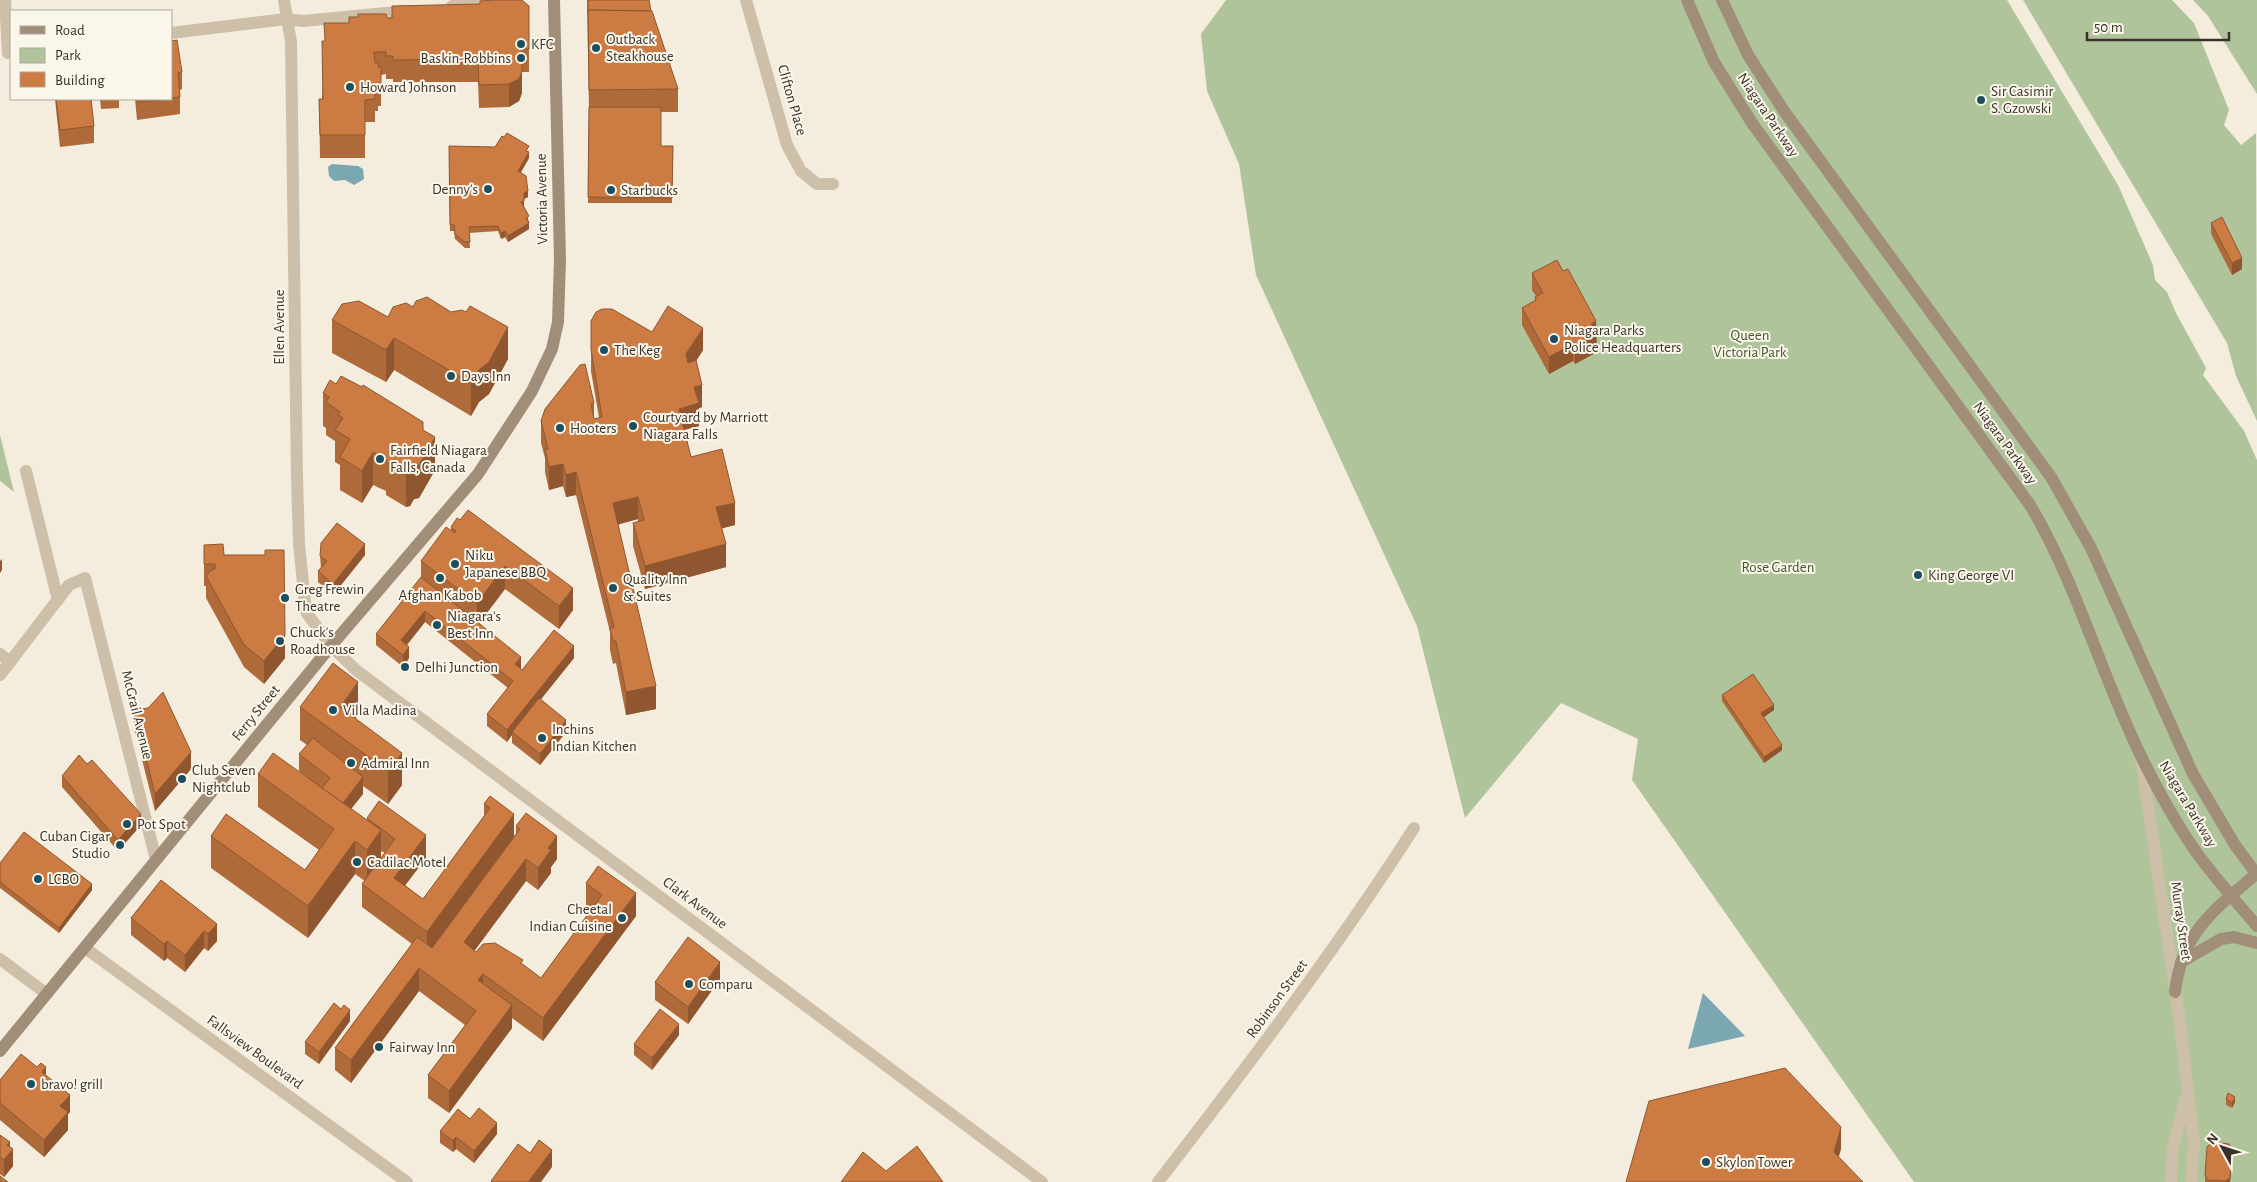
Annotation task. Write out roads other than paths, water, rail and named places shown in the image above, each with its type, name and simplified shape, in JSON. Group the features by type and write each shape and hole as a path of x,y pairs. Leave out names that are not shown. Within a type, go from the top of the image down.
{"main road":[{"name":"Victoria Avenue","path":"532,392 552,349 558,322 560,259 554,0"},
{"name":"Niagara Parkway","path":"1687,0 1714,62 1757,130 1861,276 2016,483 2045,530 2069,581 2140,754 2183,832 2230,895 2257,926"},
{"name":"Niagara Parkway","path":"1722,0 1748,55 1784,111 2051,477 2091,548 2193,774 2256,875"},
{"name":"Ferry Street","path":"0,1051 331,646 478,474 532,392"},
{"path":"2175,992 2181,962 2193,934 2230,895 2256,875"},
{"path":"2181,962 2221,938 2234,937 2257,943"}],"street":[{"path":"5,0 6,53"},
{"name":"Ellen Avenue","path":"284,0 290,42 294,142 295,384 299,544 306,612 331,646"},
{"path":"439,8 516,0"},
{"name":"Clifton Place","path":"746,0 787,145 801,171 817,184 833,184"},
{"path":"172,33 286,19 303,21 420,9"},
{"path":"0,675 5,658 58,600 26,471"},
{"name":"McGrail Avenue","path":"58,600 69,585 85,578 156,860"},
{"name":"Clark Avenue","path":"331,646 356,670 1042,1182"},
{"name":"Murray Street","path":"2140,754 2175,992 2194,1143 2191,1182"},
{"name":"Robinson Street","path":"1158,1182 1281,1022 1362,909 1414,828"},
{"name":"Fallsview Boulevard","path":"85,948 407,1182"},
{"path":"0,959 47,994"},
{"name":"Murray Street","path":"2171,1182 2174,1147 2187,1092"}],"water":[{"path":"332,164 358,166 363,169 364,179 354,185 345,180 334,181 329,176 328,167"},
{"path":"1703,993 1745,1036 1688,1049"}],"place":[{"name":"KFC","path":"521,44"},
{"name":"Outback Steakhouse","path":"596,48"},
{"name":"Baskin-Robbins","path":"521,58"},
{"name":"Howard Johnson","path":"350,87"},
{"name":"Sir Casimir S. Gzowski","path":"1981,100"},
{"name":"Denny's","path":"488,189"},
{"name":"Starbucks","path":"611,190"},
{"name":"Niagara Parks Police Headquarters","path":"1554,339"},
{"name":"The Keg","path":"604,350"},
{"name":"Days Inn","path":"451,376"},
{"name":"Courtyard by Marriott Niagara Falls","path":"633,426"},
{"name":"Hooters","path":"560,428"},
{"name":"Fairfield Niagara Falls, Canada","path":"380,459"},
{"name":"Niku Japanese BBQ","path":"455,564"},
{"name":"King George VI","path":"1918,575"},
{"name":"Afghan Kabob","path":"440,578"},
{"name":"Quality Inn & Suites","path":"613,588"},
{"name":"Greg Frewin Theatre","path":"285,598"},
{"name":"Niagara's Best Inn","path":"437,625"},
{"name":"Chuck's Roadhouse","path":"280,641"},
{"name":"Delhi Junction","path":"405,667"},
{"name":"Villa Madina","path":"333,710"},
{"name":"Inchins Indian Kitchen","path":"542,738"},
{"name":"Admiral Inn","path":"351,763"},
{"name":"Club Seven Nightclub","path":"182,779"},
{"name":"Pot Spot","path":"127,824"},
{"name":"Cuban Cigar Studio","path":"120,845"},
{"name":"Cadilac Motel","path":"357,862"},
{"name":"LCBO","path":"38,879"},
{"name":"Cheetal Indian Cuisine","path":"622,918"},
{"name":"Comparu","path":"689,984"},
{"name":"Fairway Inn","path":"379,1047"},
{"name":"bravo! grill","path":"31,1084"},
{"name":"Skylon Tower","path":"1706,1162"}],"park label":[{"name":"Queen Victoria Park","path":"1750,344"},
{"name":"Rose Garden","path":"1778,567"}]}
